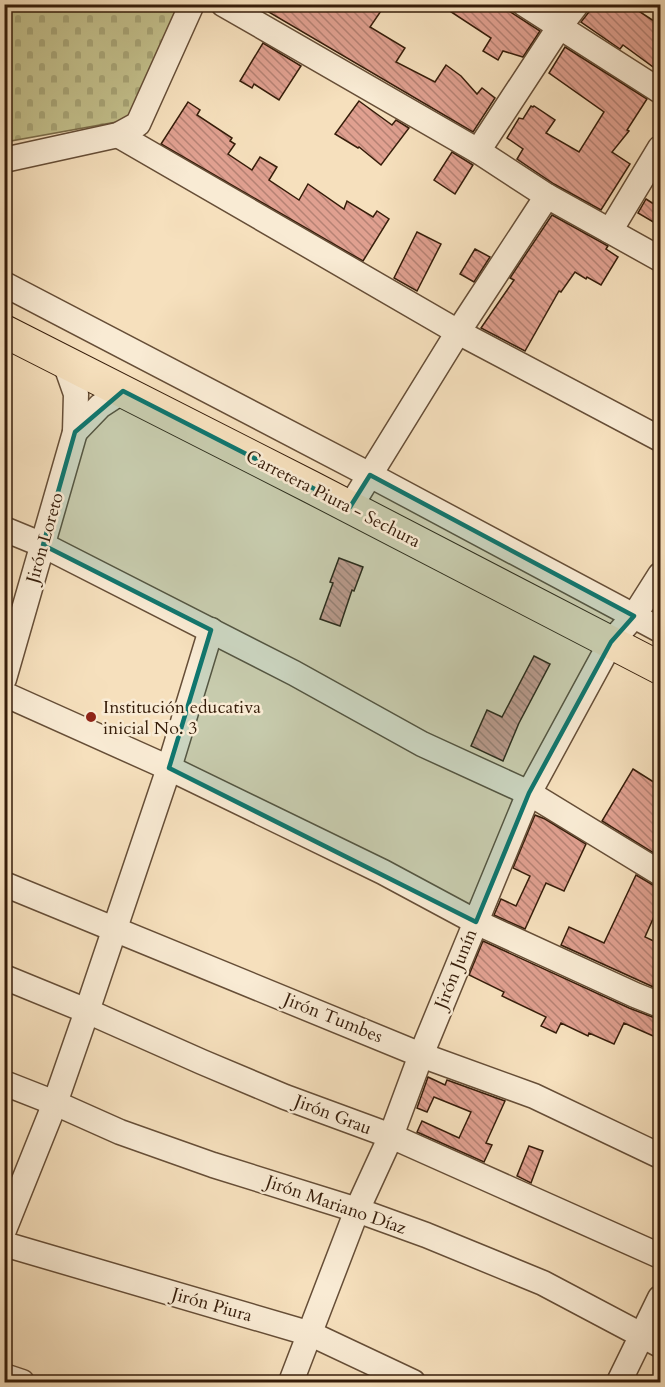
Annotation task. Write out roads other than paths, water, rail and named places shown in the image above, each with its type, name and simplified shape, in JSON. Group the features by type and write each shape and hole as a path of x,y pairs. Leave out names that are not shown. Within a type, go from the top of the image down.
{"main road":[{"name":"Carretera Piura - Sechura","path":"4,331 660,668"}],"street":[{"path":"4,160 118,135 138,124 187,14 205,19 222,4 478,151 547,196 660,259"},
{"path":"524,4 660,91"},
{"path":"478,151 560,26 577,4"},
{"path":"118,135 458,332 660,439"},
{"path":"610,231 660,148"},
{"path":"350,507 458,332 547,196"},
{"path":"4,284 370,475 660,630"},
{"name":"Jirón Loreto","path":"4,680 75,432 76,393 64,360"},
{"name":"Jirón Loreto","path":"75,432 100,406 123,391"},
{"path":"4,529 43,545 211,630 422,744 529,793 660,873"},
{"name":"Jirón Junín","path":"291,1383 357,1210 391,1137 422,1054 529,793 611,642 634,616 660,576"},
{"path":"4,1230 55,1103 87,1011 169,768 211,630"},
{"path":"4,694 169,768 383,872 476,922 660,1005"},
{"name":"Jirón Tumbes","path":"4,884 422,1054 534,1096 660,1156"},
{"name":"Jirón Grau","path":"4,977 285,1097 391,1137 660,1256"},
{"name":"Jirón Mariano Díaz","path":"4,1083 120,1132 426,1235 543,1283 652,1340"},
{"name":"Jirón Piura","path":"4,1244 311,1334 413,1383"},
{"path":"619,1383 652,1340 660,1298"},
{"path":"4,1376 22,1383"}],"place":[{"name":"Institución educativa inicial No. 3","path":"91,717"}]}
